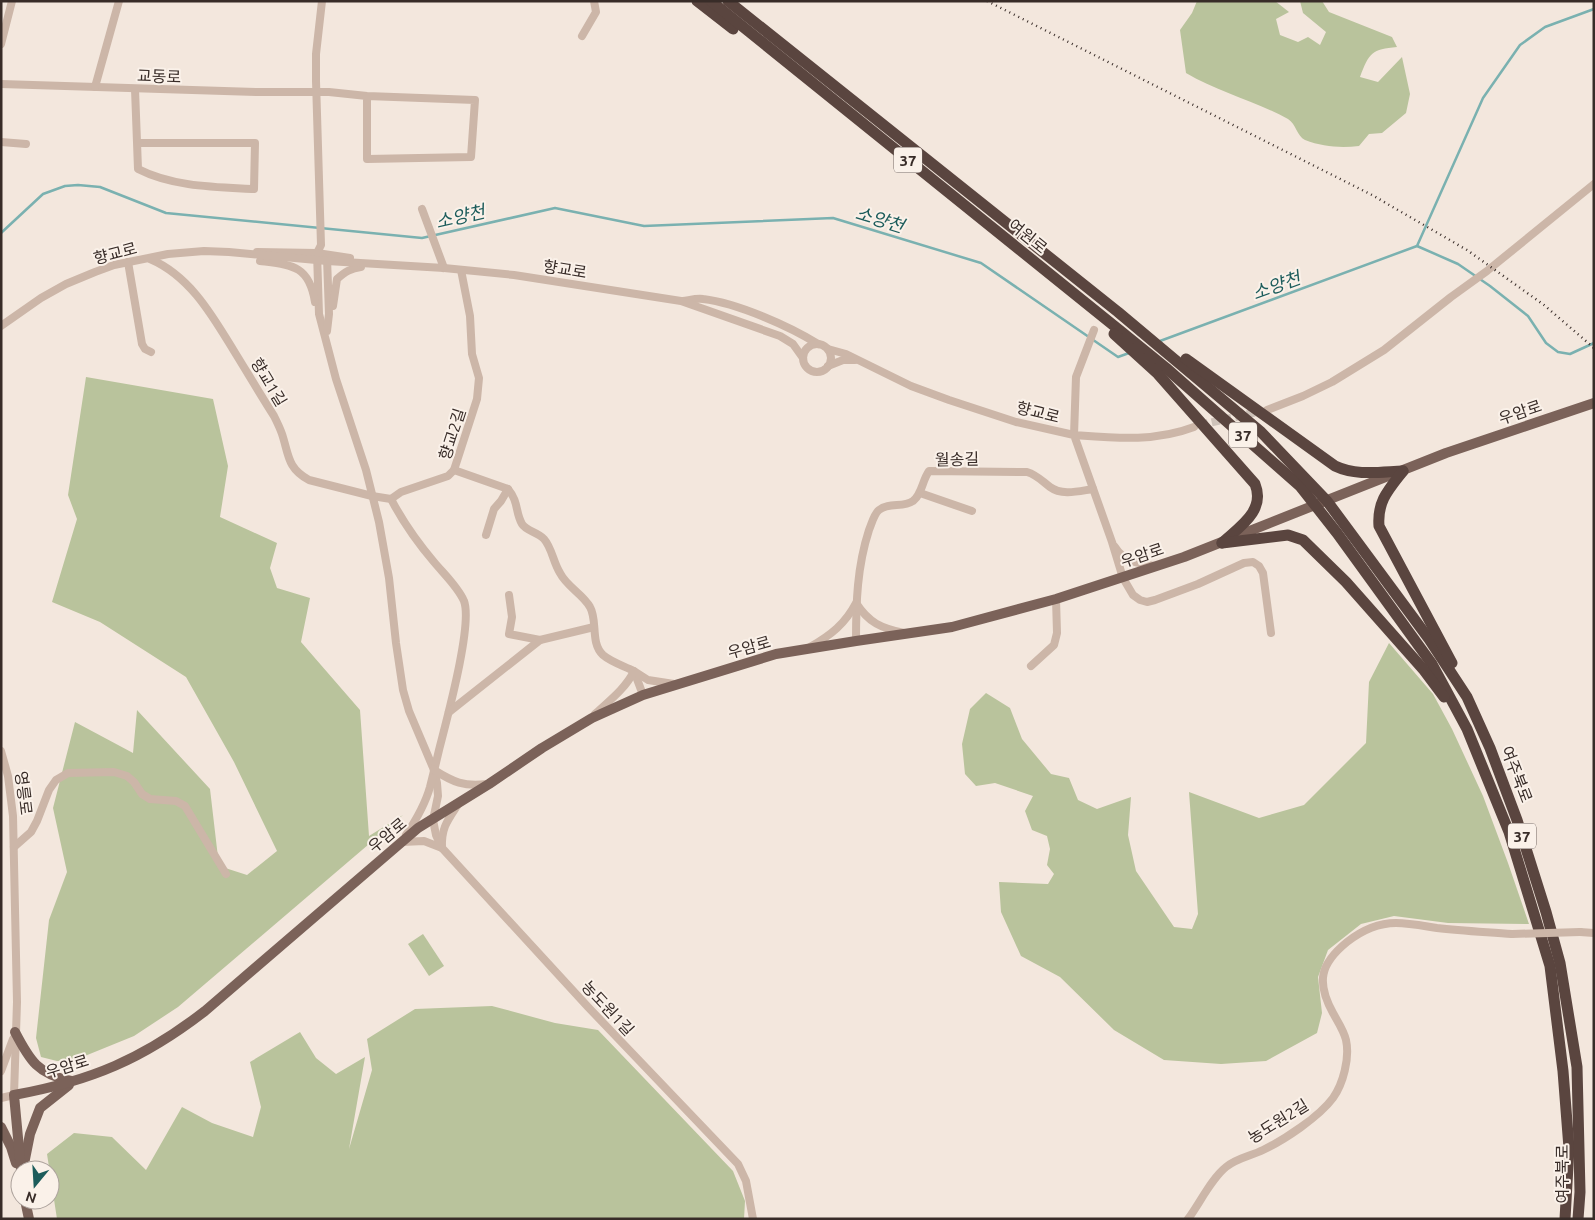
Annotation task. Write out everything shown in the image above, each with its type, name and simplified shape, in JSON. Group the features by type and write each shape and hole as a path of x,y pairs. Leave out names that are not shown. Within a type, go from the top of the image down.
{"highway":[{"path":"697,1 755,45 782,59"},
{"name":"여원로","path":"711,1 1105,318 1162,371 1300,486 1315,506"},
{"name":"여원로","path":"728,1 1118,312 1136,321 1182,360"},
{"path":"1182,360 1334,466 1346,472 1403,471"},
{"name":"37","path":"1182,360 1261,432 1326,501"},
{"path":"1162,371 1258,490 1257,504 1252,516 1222,542"},
{"path":"1403,471 1385,493 1378,514 1379,526 1452,662 1467,697"},
{"name":"여주북로","path":"1326,501 1429,639 1467,697 1490,748 1517,820 1560,963 1577,1067 1580,1192 1578,1219"},
{"name":"여주북로","path":"1315,506 1337,533 1432,664 1468,729 1509,832 1550,966 1563,1071 1568,1148 1565,1219"},
{"path":"1222,542 1288,535 1308,544 1346,582 1423,669 1468,729"}],"main road":[{"name":"우암로","path":"14,1095 74,1082 128,1060 182,1029 418,828 592,718 643,695 776,654 952,627 1056,599 1157,566 1474,443 1594,402"},
{"path":"15,1032 26,1054 36,1065 46,1073 74,1082"},
{"path":"24,1160 30,1134 40,1108 74,1082"},
{"name":"영릉로","path":"14,1095 21,1160"},
{"path":"1,1127 15,1160"}],"street":[{"path":"1,44 12,1"},
{"path":"95,87 120,1"},
{"path":"322,1 316,54 321,241 317,257 320,314 336,378 358,441 372,496 389,578 403,690 409,711 434,770 438,796 433,820"},
{"path":"582,36 596,12 594,1"},
{"name":"교동로","path":"1,84 256,92 316,91 367,96 475,100 472,157 366,159 367,96"},
{"path":"135,89 137,143 138,169 151,176 206,187 254,189 255,143 137,143"},
{"path":"1,142 26,144"},
{"path":"1267,410 1332,382 1369,360 1472,283 1594,184"},
{"path":"423,212 444,268"},
{"path":"321,241 327,258 329,314 326,336"},
{"name":"향교로","path":"1,326 41,298 66,284 114,265 186,252 229,252 249,255 259,250 374,261 386,265 444,268 514,275 681,301 780,336 793,344 803,358"},
{"path":"249,255 260,261 296,267 305,273 310,283 316,310 320,314"},
{"name":"향교1길","path":"150,258 165,265 186,283 211,314 274,416 282,432 288,458 301,475 309,480 372,496 392,499"},
{"path":"128,262 142,344 145,349 151,352"},
{"path":"329,314 333,306 337,279 354,267 386,265"},
{"name":"향교2길","path":"462,270 470,316 472,354 479,378 479,386 471,419 454,470 508,489"},
{"name":"향교로","path":"681,301 701,298 723,303 787,327 818,344"},
{"path":"1094,330 1076,377 1074,435 1133,438 1165,436 1194,426"},
{"path":"828,366 830,355 828,350 818,344 807,347 803,358 804,364 812,371 818,372 843,360 856,360"},
{"name":"향교로","path":"828,350 846,354 910,386 949,400 1016,422 1074,435 1123,578 1133,595 1147,602 1155,600 1198,584 1244,563 1253,562 1259,566 1263,573 1271,633"},
{"path":"401,842 415,821 430,787 457,676 465,628 465,604 457,590 416,540 392,499 401,492 448,476 454,470"},
{"name":"월송길","path":"856,641 856,603 864,547 874,518 879,510 887,506 908,504 913,501 920,492 924,478 929,472 1027,472 1036,475 1052,489 1061,492 1093,489"},
{"path":"486,535 494,509 508,489 516,501 521,523 525,528 542,536 548,544 560,575 590,606 598,648 603,655 648,680 659,683 678,684"},
{"path":"920,492 972,511"},
{"path":"1112,542 1119,553 1128,559 1140,564 1157,566"},
{"path":"509,595 512,617 509,634 540,640 594,627"},
{"path":"1031,666 1054,645 1057,633 1056,599"},
{"path":"808,648 831,635 842,625 856,603 864,615 876,624 888,629 911,634"},
{"path":"449,712 540,640"},
{"path":"634,671 643,695"},
{"path":"592,718 624,686 634,671"},
{"name":"영릉로","path":"1,751 8,776 11,797 14,847 17,1002 14,1095"},
{"path":"434,770 450,780 461,784 490,784"},
{"path":"14,847 31,832 49,790 56,780 68,773 114,772 126,776 134,782 142,794 150,799 176,801 185,806 226,874"},
{"path":"401,842 424,841 442,848 442,835 446,823 458,804"},
{"name":"농도원1길","path":"433,820 436,835 442,848 588,1007 738,1164 746,1182 753,1219"},
{"name":"농도원2길","path":"1188,1219 1225,1167 1234,1161 1276,1143 1320,1113 1333,1098 1339,1087 1347,1054 1346,1041 1329,1006 1322,981 1323,970 1337,950 1355,936 1370,928 1396,923 1512,934 1594,933"},
{"path":"1,1070 15,1032"},
{"name":"우암로","path":"1,1098 14,1095"}],"green space":[{"path":"1197,1 1275,1 1289,12 1276,19 1280,35 1298,42 1308,37 1320,45 1326,32 1303,13 1300,1 1322,1 1329,12 1392,37 1397,47 1382,49 1372,54 1366,62 1360,77 1378,82 1402,57 1410,94 1406,113 1382,133 1369,134 1359,146 1332,146 1305,140 1288,119 1211,86 1186,73 1180,30 1192,13"},
{"path":"86,377 213,399 228,466 220,517 277,543 270,568 277,588 310,598 301,642 360,710 369,836 403,815 178,1007 134,1036 75,1060 57,1061 41,1057 36,1038 49,920 67,872 53,808 75,722 133,753 137,710 210,789 219,866 247,875 277,851 234,762 186,677 100,622 52,602 77,519 68,495"},
{"path":"1389,643 1433,694 1452,729 1483,796 1529,924 1448,923 1394,916 1361,924 1328,950 1318,977 1322,1013 1317,1033 1266,1061 1221,1064 1164,1060 1114,1030 1060,977 1021,956 1001,912 999,882 1048,884 1054,874 1047,865 1050,849 1047,836 1032,830 1025,811 1033,796 995,783 976,786 965,774 962,744 970,709 986,693 1010,708 1022,739 1051,774 1069,778 1078,800 1097,809 1131,797 1128,835 1136,871 1174,927 1192,929 1198,914 1189,792 1259,818 1304,805 1366,743 1369,682"},
{"path":"423,934 444,966 429,976 408,944"},
{"path":"492,1006 555,1023 598,1030 733,1171 745,1201 744,1219 57,1219 56,1210 60,1210 60,1160 48,1160 47,1154 74,1133 112,1137 146,1170 182,1107 212,1123 253,1137 261,1107 250,1062 300,1032 316,1058 336,1074 365,1057 349,1149 372,1070 367,1039 415,1009"}],"waterway":[{"name":"소양천","path":"1160,341 1417,246 1483,98 1520,45 1545,27 1594,9"},
{"name":"소양천","path":"1,233 43,194 65,186 78,185 100,187 166,213 422,238 555,208 644,226 833,218 981,263 1118,357 1129,353"},
{"path":"1417,246 1458,264 1490,286 1528,316 1546,343 1558,352 1570,354 1594,343"}],"tunnel":[{"path":"1200,425 1262,411"}],"railway":[{"path":"987,1 1372,195 1467,250 1544,305 1594,348"}]}
